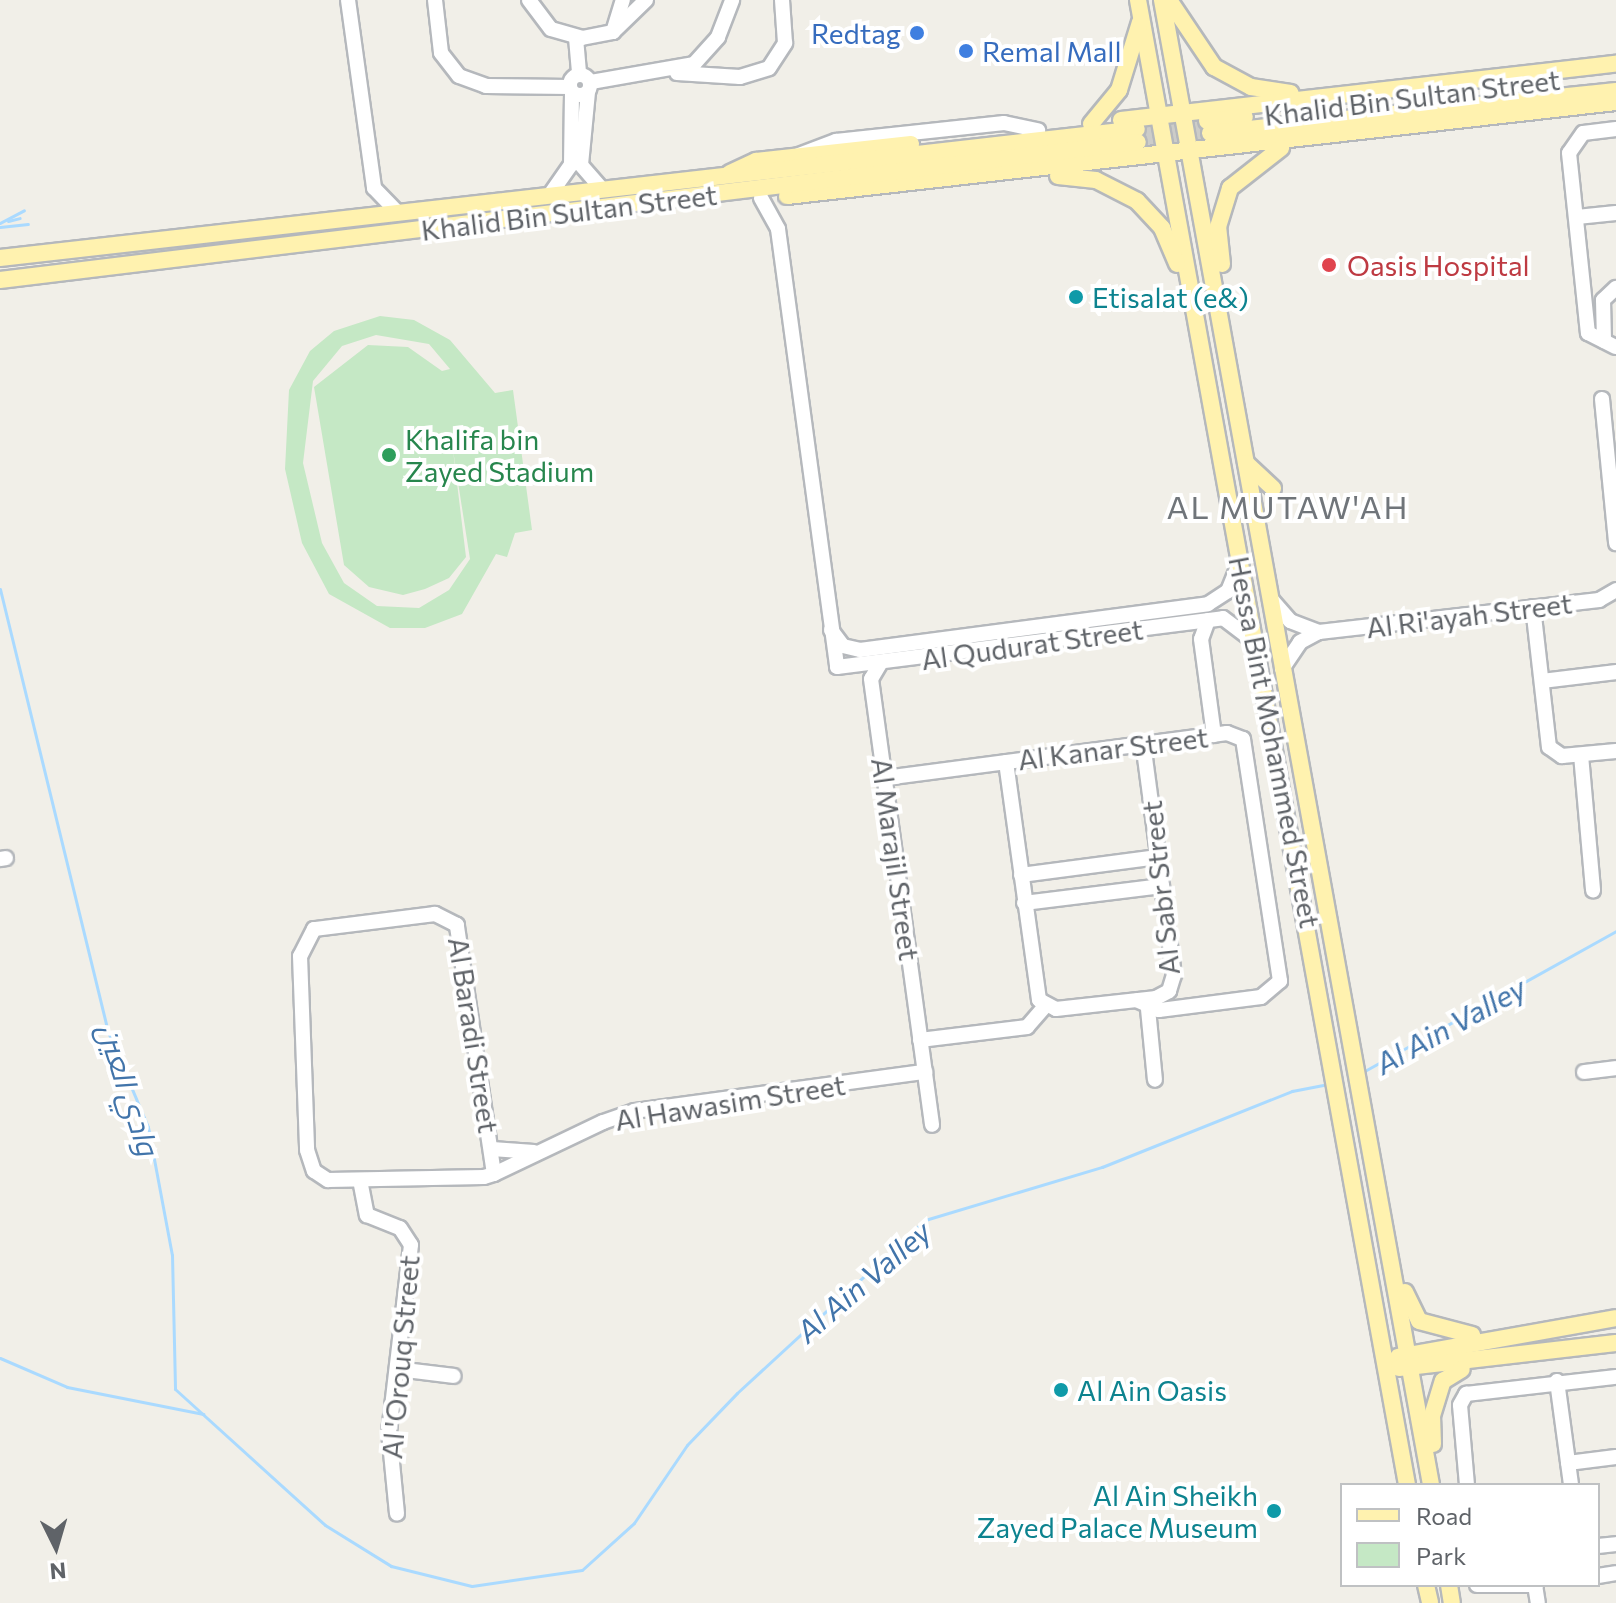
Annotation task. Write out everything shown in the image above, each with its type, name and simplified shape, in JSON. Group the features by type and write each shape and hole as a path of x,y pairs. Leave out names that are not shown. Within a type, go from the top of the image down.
{"main road":[{"name":"Hessa Bint Mohammed Street","path":"1162,0 1282,669 1334,1008 1354,1179 1407,1483"},
{"path":"1169,0 1191,43 1222,74 1260,90 1332,96"},
{"name":"Hessa Bint Mohammed Street","path":"1140,8 1256,644 1373,1176 1431,1483"},
{"path":"1091,124 1119,90 1140,8"},
{"path":"726,177 750,162 1616,64"},
{"name":"Khalid Bin Sultan Street","path":"1616,71 1208,127 1616,91"},
{"path":"666,200 761,198 1166,157 1616,102"},
{"name":"Khalid Bin Sultan Street","path":"0,258 603,190 1137,136 666,200 0,280"},
{"path":"1224,334 1218,237 1225,197 1249,166 1302,140"},
{"path":"933,180 1073,176 1118,189 1162,228 1193,308"},
{"path":"1246,463 1273,488"},
{"path":"1385,1241 1419,1321 1462,1335 1529,1331"},
{"path":"1387,1367 1406,1352 1616,1318"},
{"path":"1387,1367 1410,1370 1616,1343"},
{"path":"1431,1483 1431,1421 1443,1381 1456,1370 1511,1358"}],"street":[{"path":"348,0 374,188 362,217"},
{"path":"435,0 441,53 459,76 486,86 571,90 586,83 669,72 755,75 779,57 782,0"},
{"path":"529,0 551,29 576,38 613,32 646,0"},
{"path":"613,32 623,0"},
{"path":"669,72 709,51 732,0"},
{"path":"576,38 586,83 581,165 603,190"},
{"path":"709,51 725,76"},
{"path":"549,196 568,173 581,135 571,90"},
{"path":"1610,344 1588,333 1572,143 1583,133 1616,129"},
{"path":"374,188 398,213"},
{"path":"761,198 778,229 832,659 851,649"},
{"path":"1577,217 1616,213"},
{"path":"1610,344 1603,300 1616,288"},
{"path":"1602,399 1611,444 1616,543"},
{"name":"Al Qudurat Street","path":"851,649 1151,611 1219,599 1240,560"},
{"name":"Al Ri'ayah Street","path":"1319,632 1604,599 1616,590"},
{"path":"1270,598 1290,621 1319,632"},
{"path":"1533,607 1549,747 1558,755 1616,751"},
{"path":"1151,611 1153,627"},
{"path":"1208,620 1201,639 1214,735"},
{"name":"Al Qudurat Street","path":"832,659 841,669 1208,620 1233,620 1256,644"},
{"path":"1186,623 1201,639"},
{"path":"830,629 851,649 857,667 871,679 880,664"},
{"path":"1282,669 1300,642 1319,632"},
{"path":"1542,681 1616,672"},
{"name":"Al Marajil Street","path":"871,679 932,1125"},
{"name":"Al Kanar Street","path":"885,778 1236,734 1250,751 1281,977 1261,997 1143,1004"},
{"name":"Al Sabr Street","path":"1045,1006 1143,1004 1161,996 1173,984 1143,744"},
{"path":"1581,755 1593,890"},
{"path":"920,1040 1027,1027 1045,1006 1036,993 1006,762"},
{"path":"1021,875 1158,857"},
{"path":"1024,903 1162,886"},
{"name":"Al Baradi Street","path":"494,1174 457,925 435,914 321,926 300,956 307,1156 323,1178 360,1180 494,1174 543,1151"},
{"path":"1143,1004 1155,1080"},
{"path":"1584,1072 1616,1068"},
{"name":"Al Hawasim Street","path":"543,1151 635,1111 925,1072"},
{"name":"Al Baradi Street","path":"492,1149 543,1151"},
{"name":"Al 'Orouq Street","path":"360,1180 367,1215 400,1228 411,1245 389,1443 397,1514"},
{"path":"397,1369 454,1376"},
{"path":"1467,1483 1463,1397 1557,1381 1616,1377"},
{"path":"1557,1381 1571,1483"},
{"path":"1568,1463 1616,1457"},
{"path":"1487,1587 1503,1590 1522,1587"},
{"path":"1481,1603 1503,1590"}],"green space":[{"path":"380,316 414,320 450,340 495,393 513,390 532,530 515,533 507,557 496,554 462,614 425,628 390,628 329,594 302,543 285,469 289,390 310,351 334,331","holes":["376,335 429,344 450,369 442,371 408,347 368,345 314,387 344,565 369,587 403,595 425,589 449,578 466,557 453,450 470,559 449,590 419,608 377,606 344,583 322,543 303,463 313,381 342,346"]}],"waterway":[{"path":"0,223 24,210"},
{"path":"8,221 20,218"},
{"path":"0,227 28,224"},
{"name":"Al Ain Valley","path":"0,589 108,1032 148,1127 172,1255 175,1389 325,1525 391,1566 472,1586 582,1570 634,1523 687,1445 737,1393 925,1220 1102,1167 1292,1091 1328,1084"},
{"name":"Al Ain Valley","path":"1361,1073 1616,931"},
{"name":"وادي العين","path":"0,1358 67,1387 203,1414"}],"tunnel":[{"path":"1137,129 1207,121"},
{"path":"1138,142 1210,133"}],"place":[{"name":"Redtag","path":"917,33"},
{"name":"Remal Mall","path":"966,51"},
{"name":"Oasis Hospital","path":"1329,265"},
{"name":"Etisalat (e&)","path":"1076,297"},
{"name":"Khalifa bin Zayed Stadium","path":"389,455"},
{"name":"Al Ain Oasis","path":"1061,1390"},
{"name":"Al Ain Sheikh Zayed Palace Museum","path":"1274,1511"}],"district":[{"name":"AL MUTAW'AH","path":"1288,506"}]}
